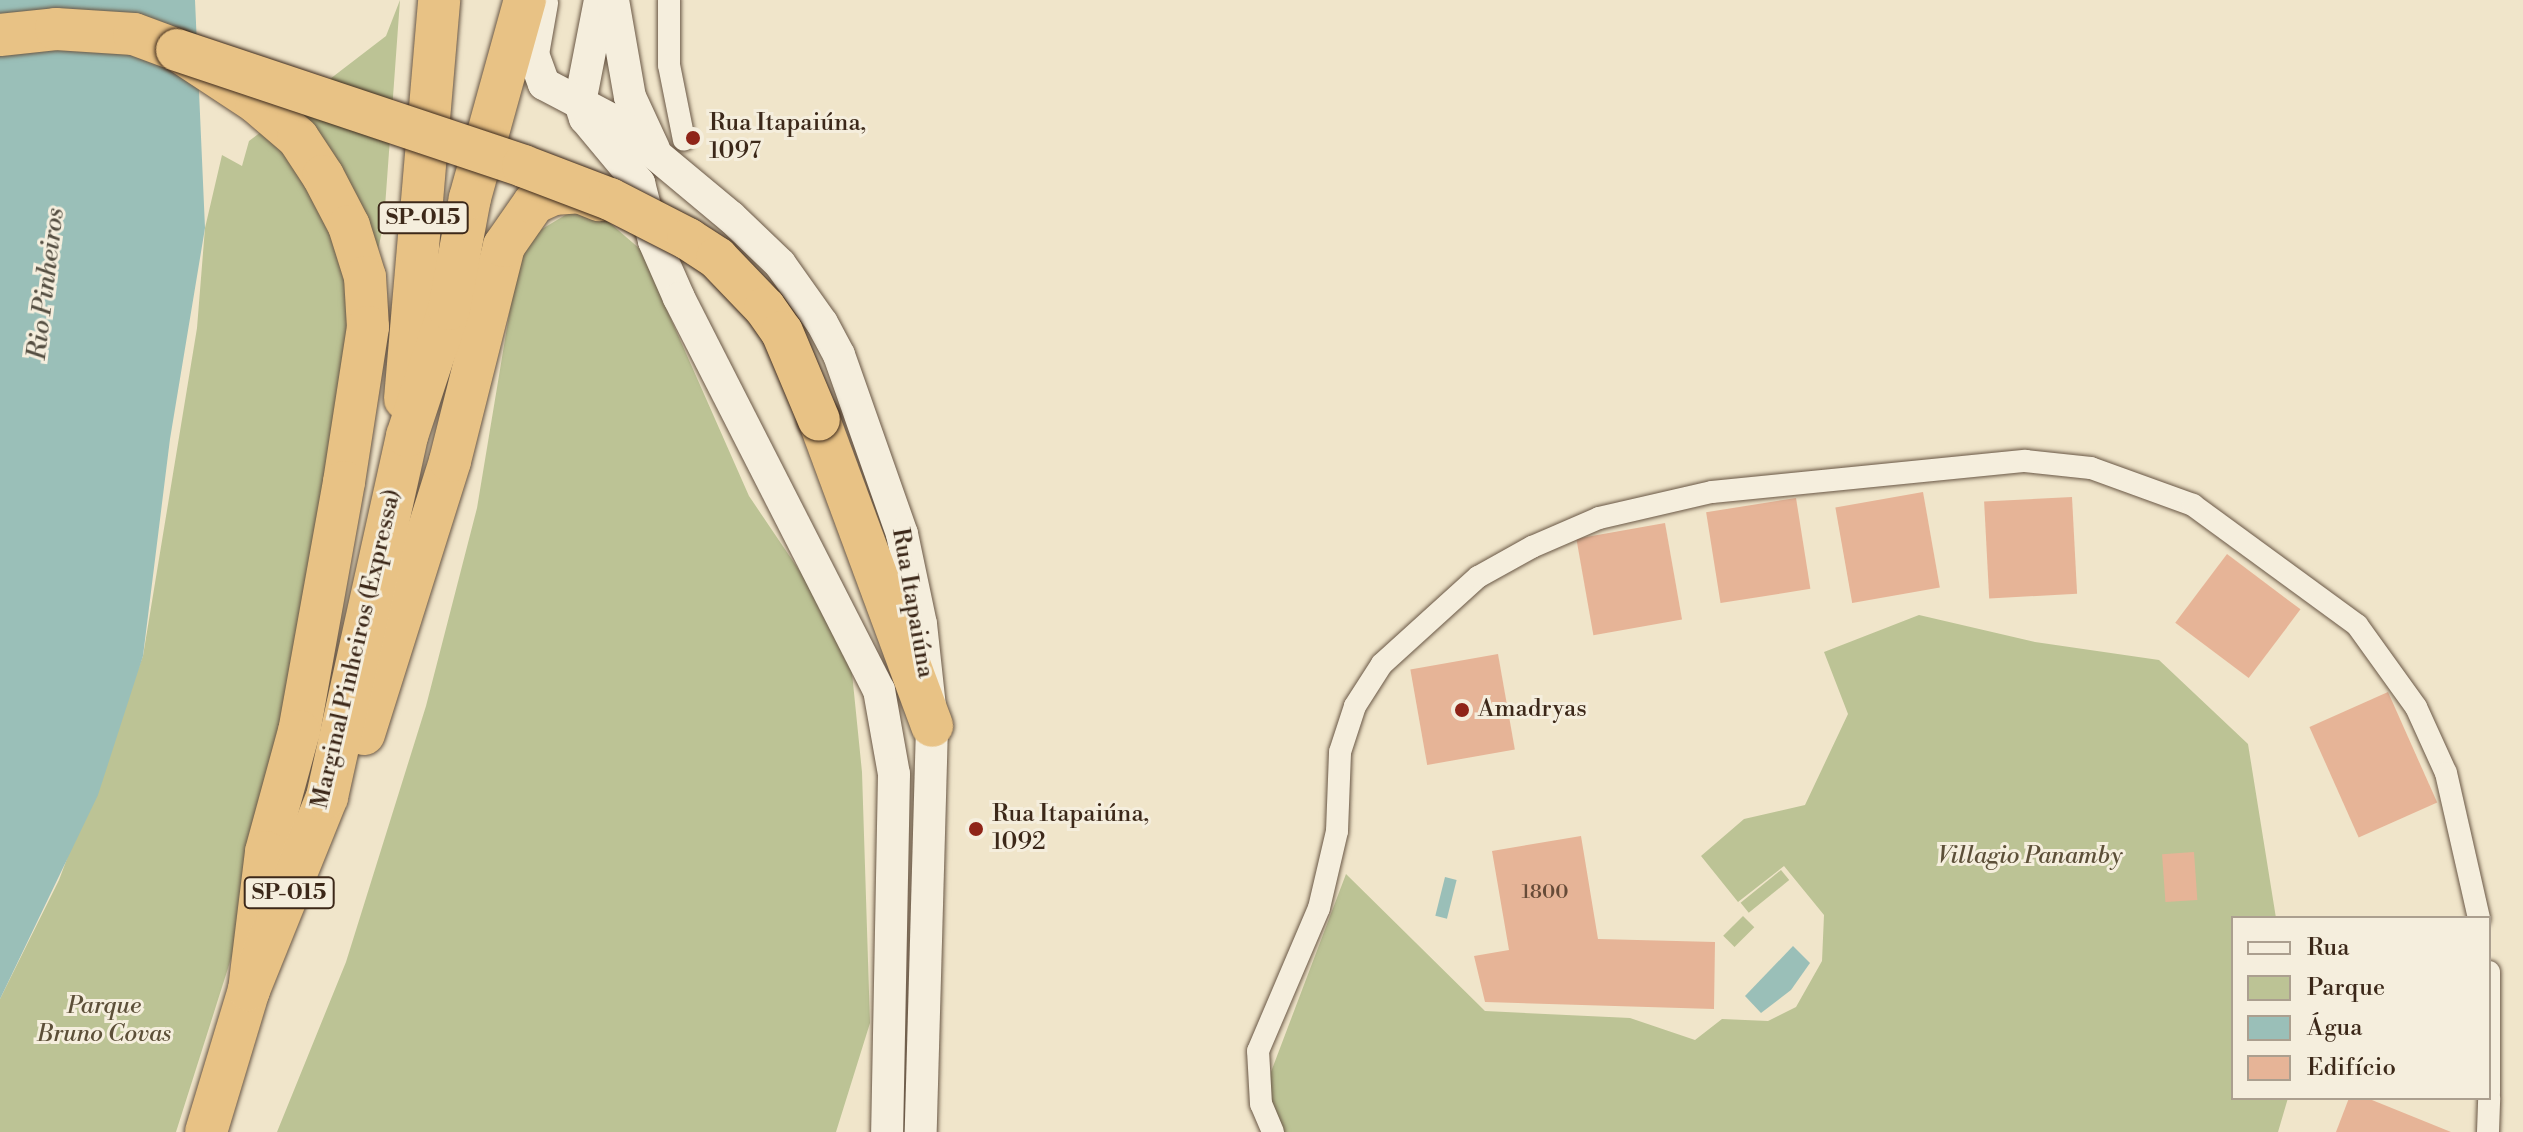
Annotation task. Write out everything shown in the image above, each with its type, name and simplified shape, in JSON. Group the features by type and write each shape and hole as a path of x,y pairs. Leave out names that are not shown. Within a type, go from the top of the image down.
{"highway":[{"name":"SP-015","path":"407,436 404,379 435,95 439,0"},
{"path":"407,436 449,309 470,198 525,0"},
{"path":"0,35 107,30 177,50 610,199 688,239 717,258 765,308 782,332 819,420 932,726"},
{"path":"177,50 256,102 298,138 349,226 365,277 368,327 344,482 299,731 266,852 249,990"},
{"path":"327,797 364,734 389,658 450,461 504,246 515,224 534,203 553,194 579,192 615,207 654,241"},
{"name":"Marginal Pinheiros (Expressa)","path":"206,1132 249,990 327,797 407,436"}],"main road":[{"name":"Rua Itapaiúna","path":"542,0 533,54 544,84 583,88 618,123 673,151 780,264 839,355 902,534 921,624 932,726 921,1132"},
{"path":"583,88 600,0"},
{"path":"613,0 630,97 673,151"},
{"name":"Rua Itapaiúna","path":"583,88 589,127 639,183 654,241 679,298 879,690 894,774 887,1132"},
{"path":"679,298 705,259 754,237"}],"street":[{"path":"669,0 673,151"},
{"path":"1273,1132 1261,1104 1258,1051 1319,908 1337,831 1340,752 1355,706 1382,664 1478,577 1532,547 1599,518 1712,492 2025,461 2091,468 2193,505 2357,625 2416,707 2446,773 2479,916"},
{"path":"2488,1132 2489,1100"}],"green space":[{"name":"Parque Bruno Covas","path":"400,0 384,221 236,943 176,1132 0,1132 0,999 59,880 143,656 197,328 205,228 222,155 242,166 249,141 386,36"},
{"path":"572,211 603,217 640,249 749,496 826,610 852,673 862,772 870,1023 836,1132 277,1132 346,962 426,706 477,508 519,255 542,229"},
{"name":"Villagio Panamby","path":"1919,615 2035,642 2159,660 2248,744 2276,916 2231,916 2231,1100 2287,1100 2278,1132 1283,1132 1266,1085 1346,874 1485,1011 1630,1018 1695,1040 1722,1019 1768,1021 1796,1007 1822,961 1824,915 1784,866 1738,902 1701,856 1744,819 1805,805 1848,714 1824,652"},
{"path":"1781,870 1789,880 1749,913 1741,903"},
{"path":"1743,916 1754,927 1735,947 1723,936"}],"water":[{"name":"Rio Pinheiros","path":"0,0 195,0 205,228 170,439 143,656 98,795 0,999"},
{"path":"1445,877 1457,880 1447,919 1435,916"},
{"path":"1793,946 1810,963 1791,990 1761,1013 1745,996"}],"building":[{"path":"1923,492 1940,588 1852,603 1835,507"},
{"path":"2072,497 2077,594 1989,598 1984,502"},
{"path":"1796,498 1810,589 1721,603 1706,512"},
{"path":"1665,523 1682,620 1593,635 1576,539"},
{"path":"2227,554 2300,609 2249,678 2175,623"},
{"name":"Amadryas","path":"1498,654 1515,750 1427,765 1410,669"},
{"path":"2388,692 2437,803 2359,838 2309,727"},
{"path":"1581,836 1598,939 1715,942 1714,1009 1485,1002 1474,956 1509,950 1492,851"},
{"path":"2194,852 2197,900 2165,902 2162,854"},
{"path":"2348,1100 2372,1100 2451,1132 2336,1132"}],"place":[{"name":"Rua Itapaiúna, 1097","path":"693,138"},
{"name":"Amadryas","path":"1462,710"},
{"name":"Rua Itapaiúna, 1092","path":"976,829"}]}
